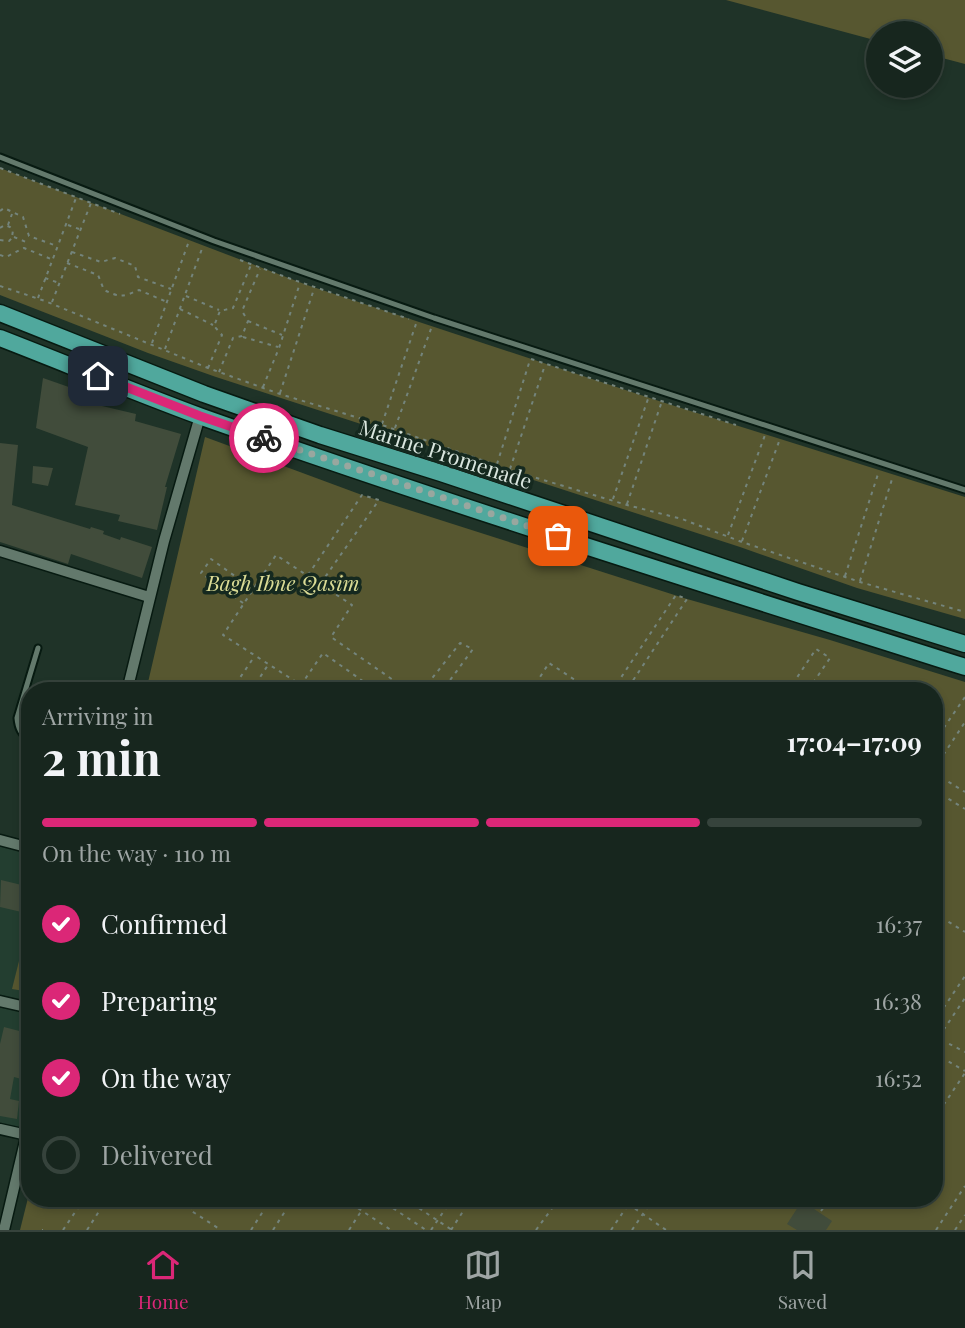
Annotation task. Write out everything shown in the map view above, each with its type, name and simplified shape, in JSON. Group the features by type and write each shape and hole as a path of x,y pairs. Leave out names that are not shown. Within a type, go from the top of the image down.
{"main road":[{"name":"Marine Promenade","path":"0,313 204,394 320,435 965,644"},
{"name":"Marine Promenade","path":"0,338 200,416 790,612 965,667"},
{"path":"790,612 800,604 798,592"},
{"path":"846,629 844,619 849,610 854,609"}],"street":[{"path":"129,682 149,597 200,416"},
{"path":"0,551 149,597"},
{"path":"0,840 21,846"},
{"path":"0,1001 21,1006"},
{"path":"0,1129 21,1134"},
{"path":"4,1230 21,1160"}],"lane":[{"path":"0,157 295,270 524,348 965,490"},
{"path":"28,682 38,648"},
{"path":"21,705 17,718 21,732"}],"path":[{"path":"38,299 77,197"},
{"path":"52,303 91,203"},
{"path":"0,211 4,208 23,217 29,236 24,248 6,257 0,255"},
{"path":"8,226 13,213"},
{"path":"0,228 5,225 13,230 9,242 1,241 0,246"},
{"path":"66,225 80,230"},
{"path":"29,236 58,246"},
{"path":"12,237 26,242"},
{"path":"152,344 189,241"},
{"path":"165,350 203,246"},
{"path":"24,248 52,260"},
{"path":"72,252 101,262 115,258 135,266 138,277 171,289"},
{"path":"68,263 98,275 104,290 113,294 123,297 139,290 167,302"},
{"path":"185,295 220,311 233,307 252,264"},
{"path":"261,268 242,311 248,321 283,335"},
{"path":"45,278 60,283"},
{"path":"263,388 300,282"},
{"path":"0,286 152,344 219,373 382,425 496,466 681,520 859,582 964,612 965,605"},
{"path":"280,394 314,288"},
{"path":"180,308 214,326 222,335 208,369"},
{"path":"214,326 220,311"},
{"path":"242,336 248,321"},
{"path":"382,425 417,321"},
{"path":"395,429 432,326"},
{"path":"219,373 233,338 242,336 279,348"},
{"path":"496,466 531,359"},
{"path":"510,470 545,364"},
{"path":"612,500 648,397"},
{"path":"627,505 662,402"},
{"path":"727,536 765,435"},
{"path":"742,542 780,439"},
{"path":"845,577 879,470"},
{"path":"859,582 894,475"},
{"path":"307,575 362,495 379,500 321,584"},
{"path":"296,682 223,635 276,555 352,604 331,637 396,682"},
{"path":"244,604 201,573 211,559 253,590"},
{"path":"618,682 676,595 687,598 632,682"},
{"path":"429,682 460,643 473,649 449,682"},
{"path":"794,682 816,649 830,658 814,682"},
{"path":"303,682 323,653 364,682"},
{"path":"237,682 255,656"},
{"path":"537,682 549,663 578,682"},
{"path":"257,682 268,664"},
{"path":"943,729 965,697"},
{"path":"943,757 965,722"},
{"path":"943,777 965,792"},
{"path":"943,795 965,808"},
{"path":"943,919 965,932"},
{"path":"943,1009 965,976"},
{"path":"943,1032 965,998"},
{"path":"943,1040 965,1052"},
{"path":"943,1059 965,1072 943,1105"},
{"path":"936,1230 965,1186"},
{"path":"63,1230 79,1207"},
{"path":"86,1230 102,1207"},
{"path":"192,1207 190,1210 220,1230"},
{"path":"251,1230 266,1207"},
{"path":"273,1230 288,1207"},
{"path":"356,1207 391,1230"},
{"path":"349,1230 364,1207"},
{"path":"391,1207 426,1230"},
{"path":"418,1207 452,1230 466,1207"},
{"path":"431,1230 447,1207"},
{"path":"536,1230 553,1207"},
{"path":"611,1230 627,1207"},
{"path":"633,1207 666,1230"},
{"path":"632,1230 648,1207"},
{"path":"821,1211 824,1207"},
{"path":"955,1230 965,1214"}],"shaded area":[{"path":"0,840 21,845 21,1134 0,1129"}],"green space":[{"path":"726,0 965,0 965,64 943,58 943,21 866,21 866,38"},
{"path":"0,168 307,285 662,402 965,497 965,619 857,588 740,547 216,377 0,295"},
{"name":"Bagh Ibne Qasim","path":"205,437 362,495 687,599 965,682 965,1230 20,1230 26,1207 943,1207 943,682 148,682"},
{"path":"21,953 21,990 12,989"}],"building":[{"path":"43,378 86,393 85,402 136,414 135,421 181,434 165,487 157,530 118,521 120,515 75,505 88,447 36,428"},
{"path":"0,443 18,445 12,505 104,531 103,534 120,540 121,537 152,547 142,578 71,554 68,564 0,542"},
{"path":"33,466 53,468 48,486 32,483"},
{"path":"1,880 21,885 21,912 0,907"},
{"path":"4,1027 21,1031 21,1079 14,1077 10,1099 19,1101 17,1119 0,1116 0,1044"},
{"path":"798,1207 811,1207 832,1221 826,1230 797,1230 787,1224"}],"way so far":[{"path":"264,438 558,536"}],"route":[{"path":"98,376 264,438"}]}
